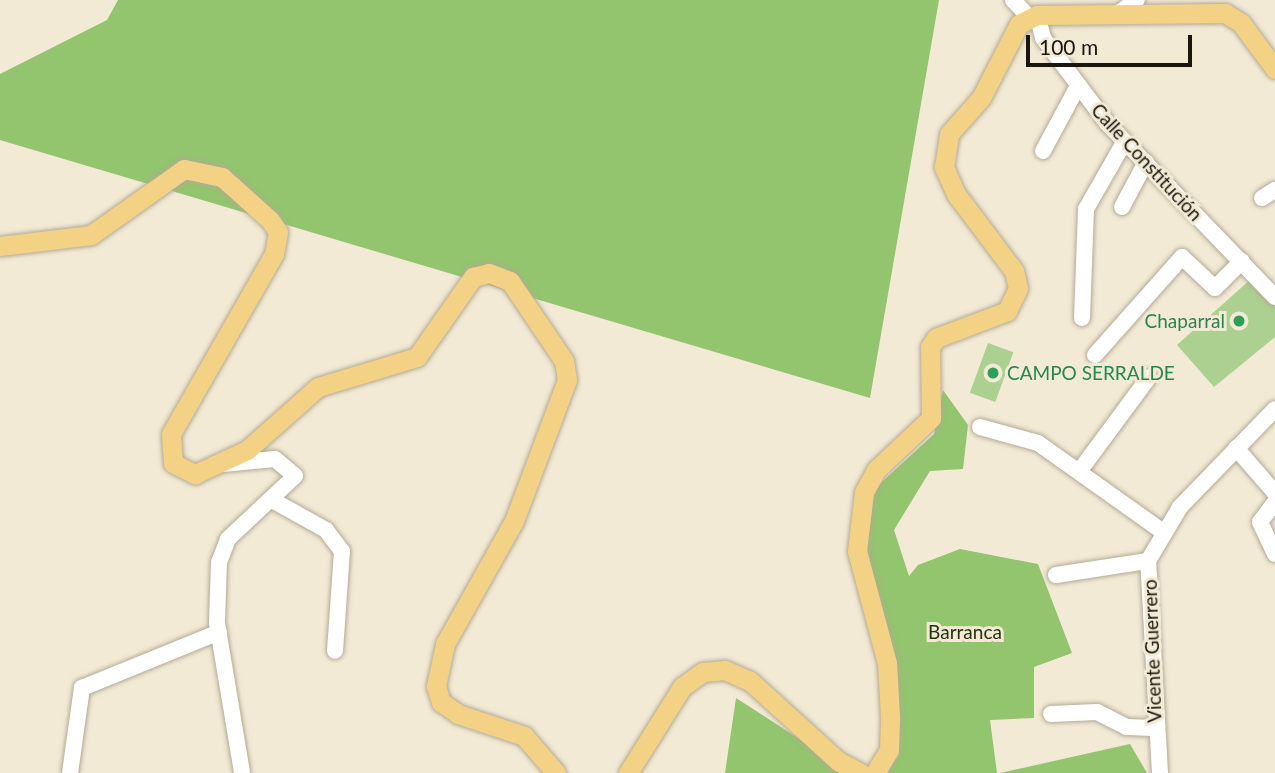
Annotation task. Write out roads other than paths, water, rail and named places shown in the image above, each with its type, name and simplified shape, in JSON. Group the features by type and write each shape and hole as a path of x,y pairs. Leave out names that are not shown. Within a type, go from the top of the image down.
{"main road":[{"path":"875,773 890,750 890,716 887,663 857,551 864,492 876,470 931,418 930,347 936,338 1007,311 1016,302 1014,271 956,194 944,150 1000,67 1008,40 1033,16 1225,13 1241,23 1275,69"},
{"path":"0,246 91,235 184,169 222,177 270,220 278,232 274,254 169,443 173,463 187,472 203,473 222,464 318,387 417,357 473,277 489,273 510,281 564,361 567,380 514,521 445,644 436,686 441,702 458,715 524,736 556,773"},
{"path":"628,773 682,687 703,672 725,670 750,681 838,761 861,773"}],"street":[{"path":"1013,0 1033,16"},
{"path":"1117,14 1137,0"},
{"name":"Calle Constitución","path":"1033,16 1043,38 1078,86 1125,141 1275,297"},
{"path":"1043,151 1078,86"},
{"path":"1082,318 1086,209 1125,141"},
{"path":"1122,206 1146,162"},
{"path":"1095,355 1182,257 1215,288 1242,261"},
{"path":"1081,468 1149,377"},
{"name":"Vicente Guerrero","path":"1160,773 1154,728 1148,561 1162,531 1236,447 1275,409"},
{"path":"980,427 1038,443 1081,468 1162,531"},
{"path":"1236,447 1275,493"},
{"path":"222,464 286,464 294,480 224,545 219,632 242,773"},
{"path":"274,501 326,530 342,551 335,652"},
{"path":"1275,502 1260,522 1275,554"},
{"path":"1056,575 1148,561"},
{"path":"70,773 82,688 219,632"},
{"path":"1051,714 1097,712 1126,727 1154,728"}],"place":[{"name":"Chaparral","path":"1239,321"},
{"name":"CAMPO SERRALDE","path":"993,373"}],"park label":[{"name":"Barranca","path":"965,632"}]}
